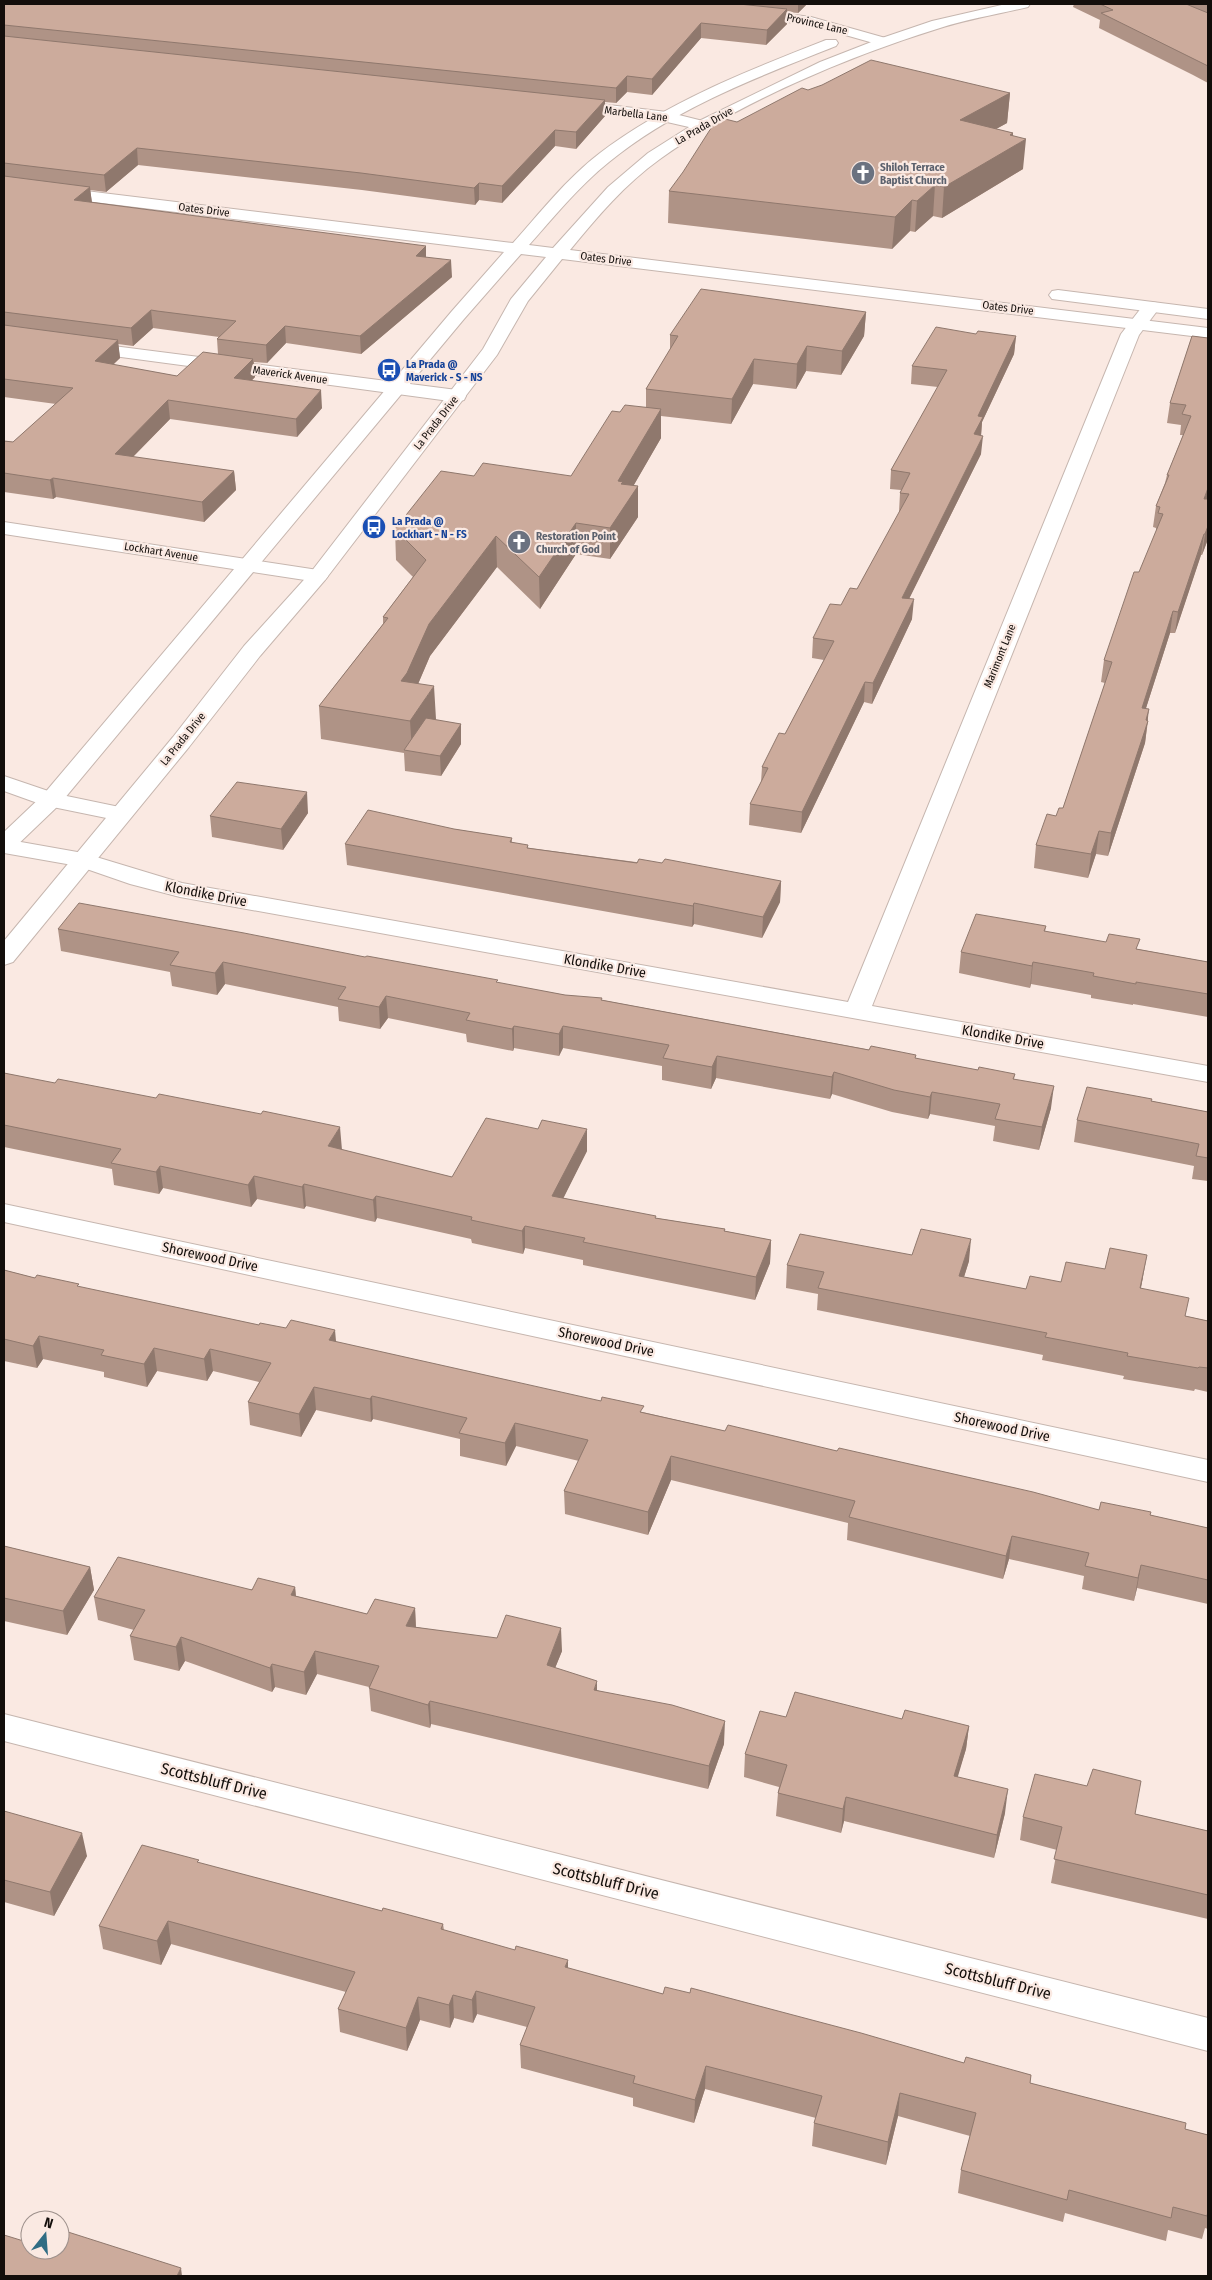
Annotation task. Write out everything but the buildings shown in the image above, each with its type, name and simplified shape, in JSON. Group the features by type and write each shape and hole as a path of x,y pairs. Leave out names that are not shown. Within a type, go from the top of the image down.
{"main road":[{"path":"911,17 962,4"},
{"name":"La Prada Drive","path":"4,846 51,800 516,248 560,235 654,156 702,125 762,94 825,65 884,42 937,24 1023,4"},
{"name":"Province Lane","path":"734,11 811,21 884,42"},
{"name":"La Prada Drive","path":"4,957 122,814 252,651 318,576 491,351 520,299 558,253 560,235 594,166 631,139 667,117 729,85 856,33 883,25"},
{"name":"Marbella Lane","path":"554,104 667,117 702,125"},
{"name":"Oates Drive","path":"4,186 1208,333"},
{"path":"509,229 560,235"},
{"name":"Oates Drive","path":"1043,294 1208,314"},
{"name":"Marimont Lane","path":"857,1011 1130,334 1151,307"},
{"name":"Maverick Avenue","path":"63,344 457,396"},
{"name":"Lockhart Avenue","path":"4,528 318,576"},
{"path":"4,783 51,800 122,814"},
{"name":"Klondike Drive","path":"4,846 83,860 139,879 180,890 1208,1074"},
{"name":"Shorewood Drive","path":"4,1213 1208,1471"},
{"name":"Scottsbluff Drive","path":"4,1727 1208,2035"}],"place":[{"name":"Shiloh Terrace Baptist Church","path":"863,173"},
{"name":"La Prada @ Maverick - S - NS","path":"389,370"},
{"name":"La Prada @ Lockhart - N - FS","path":"374,527"},
{"name":"Restoration Point Church of God","path":"519,542"}]}
